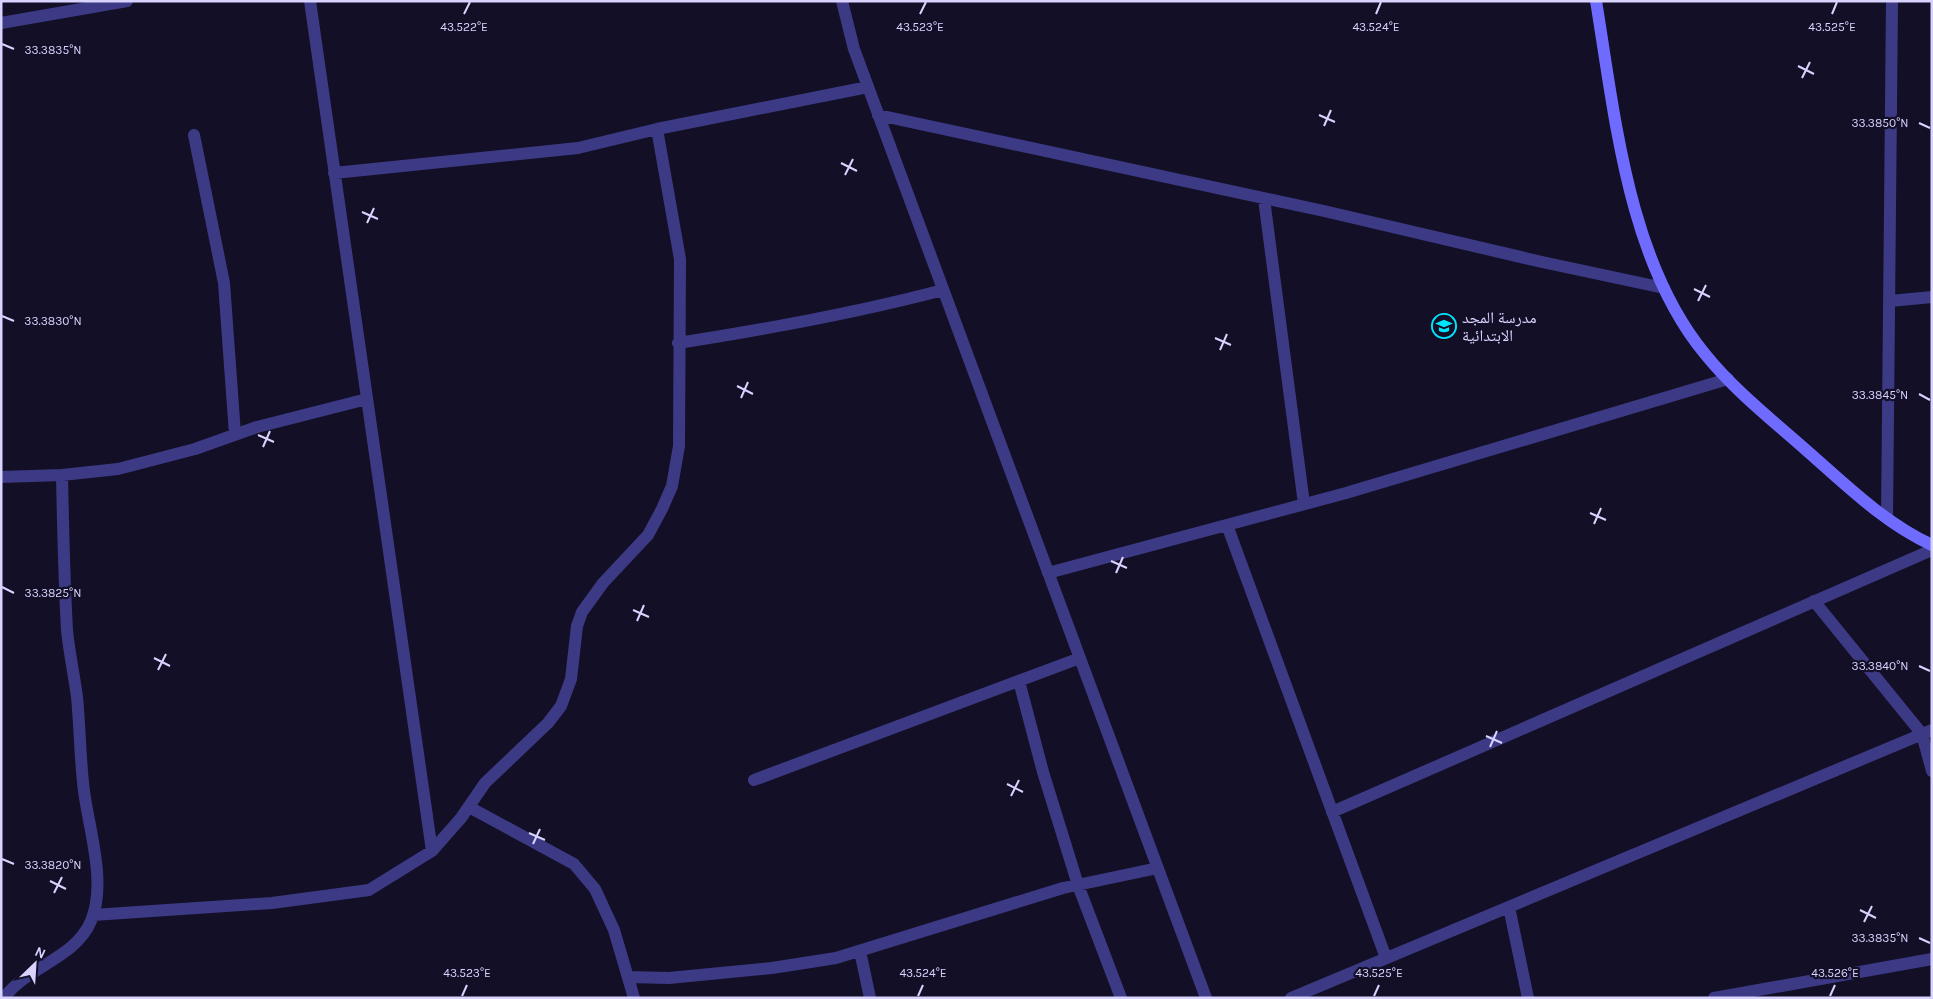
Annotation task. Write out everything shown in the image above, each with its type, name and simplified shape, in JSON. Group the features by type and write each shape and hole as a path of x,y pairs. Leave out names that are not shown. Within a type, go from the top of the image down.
{"street":[{"path":"1,23 127,1"},
{"path":"310,1 432,851"},
{"path":"842,1 854,49 878,115 1206,998"},
{"path":"1596,1 1632,200 1648,249 1664,288 1690,333 1704,353 1728,380 1854,492 1919,540 1932,545"},
{"path":"1887,518 1892,1"},
{"path":"334,173 578,148 868,87"},
{"path":"878,115 1664,288"},
{"path":"93,915 272,903 369,890 432,851 461,818 485,783 548,723 561,706 571,679 577,626 582,612 603,583 648,535 672,486 678,446 680,259 657,130"},
{"path":"194,134 224,283 235,434"},
{"path":"1264,199 1304,504"},
{"path":"678,343 790,325 888,305 943,290"},
{"path":"1890,301 1932,297"},
{"path":"1048,573 1304,504 1728,380"},
{"path":"1,477 62,475 118,469 195,449 257,427 367,399"},
{"path":"4,998 34,973 54,961 77,942 91,922 96,905 98,879 84,790 76,696 67,631 62,475"},
{"path":"1227,525 1386,958"},
{"path":"1332,812 1932,550"},
{"path":"1814,601 1927,732 1932,771"},
{"path":"754,780 1080,658"},
{"path":"1019,681 1043,772 1078,885 1121,998"},
{"path":"1291,998 1927,732"},
{"path":"469,807 574,864 595,889 610,922 634,998"},
{"path":"628,977 669,978 772,968 836,958 1078,885 1158,868"},
{"path":"1509,907 1528,998"},
{"path":"860,951 870,998"},
{"path":"1714,998 1932,959"}],"place":[{"name":"مدرسة المجد الابتدائية","path":"1444,326"}]}
